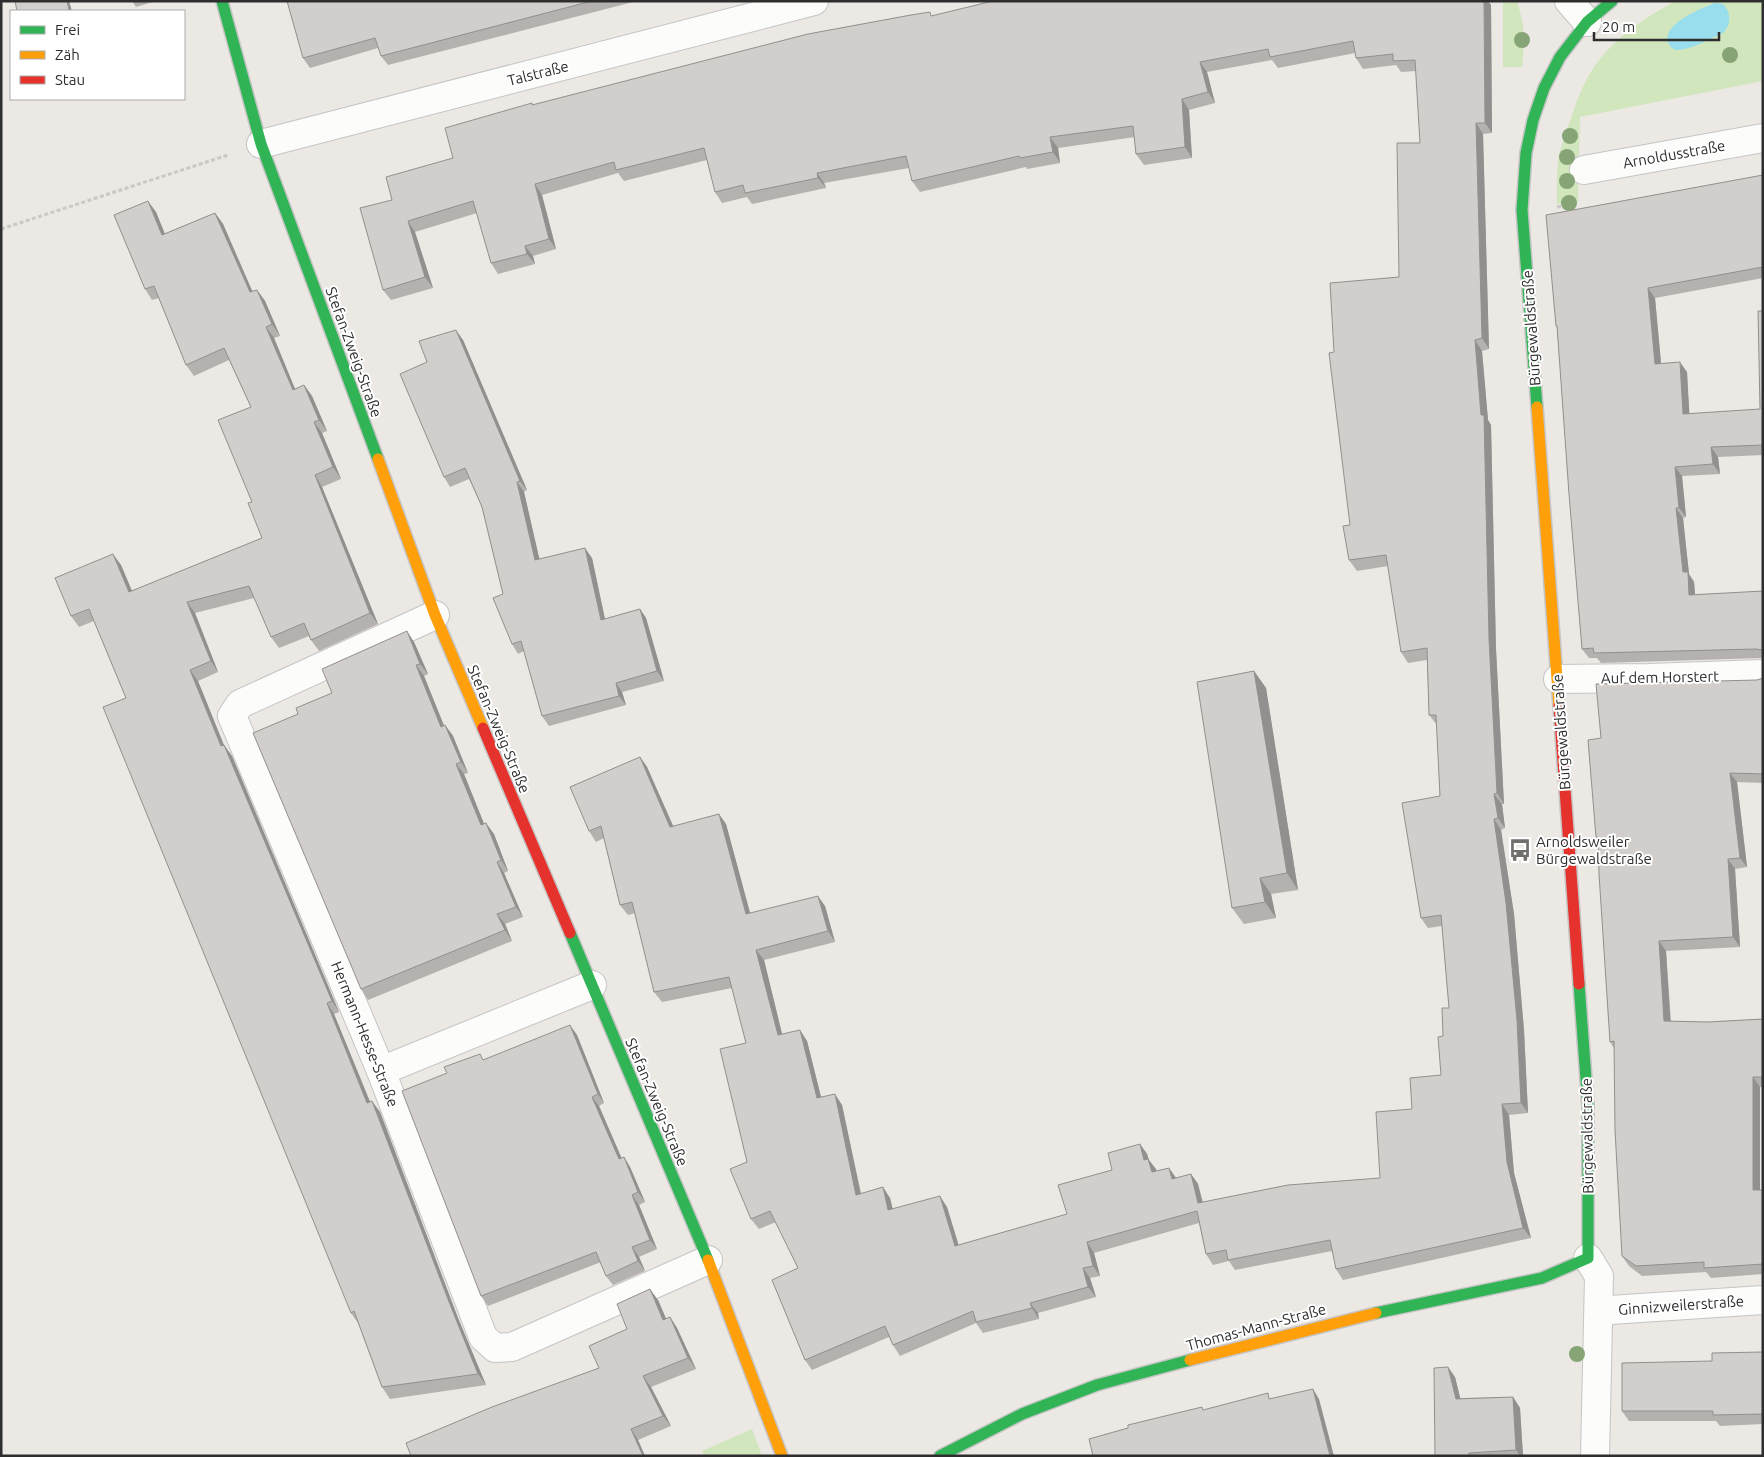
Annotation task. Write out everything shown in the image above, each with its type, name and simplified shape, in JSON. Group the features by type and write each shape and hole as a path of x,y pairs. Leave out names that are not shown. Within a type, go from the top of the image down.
{"main road":[{"name":"Stefan-Zweig-Straße","path":"222,1 262,144 435,615 708,1260 782,1456"},
{"path":"1587,22 1612,1"},
{"name":"Bürgewaldstraße","path":"1587,22 1560,57 1544,88 1526,153 1522,210 1558,678 1588,1106 1588,1258"},
{"name":"Thomas-Mann-Straße","path":"940,1456 1022,1414 1097,1385 1354,1317 1542,1278 1588,1258"}],"street":[{"name":"Talstraße","path":"262,144 814,1"},
{"path":"1569,1 1587,22"},
{"name":"Arnoldusstraße","path":"1584,170 1763,138"},
{"name":"Hermann-Hesse-Straße","path":"435,615 240,704 232,716 381,1071 483,1338 494,1348 512,1347 708,1260"},
{"name":"Auf dem Horstert","path":"1558,678 1649,678 1763,674"},
{"path":"381,1071 592,985"},
{"name":"Bürgewaldstraße","path":"1588,1258 1599,1276 1595,1456"},
{"name":"Ginnizweilerstraße","path":"1598,1308 1610,1310 1763,1300"}],"path":[{"path":"1,230 262,144"}],"green space":[{"path":"1503,1 1517,1 1524,34 1522,67 1503,67"},
{"path":"1676,1 1763,1 1763,81 1580,117 1578,202 1557,204 1557,172 1560,151 1577,101 1589,75 1606,52 1627,32 1651,15"},
{"path":"752,1429 762,1456 704,1456 702,1451"}],"water":[{"path":"1715,3 1723,4 1729,14 1728,26 1723,33 1689,48 1678,50 1672,48 1668,37 1670,30 1683,18"}],"building":[{"path":"15,1 67,1 69,10 17,10"},
{"path":"287,1 592,1 381,56 375,38 303,58"},
{"path":"993,1 1484,1 1485,123 1476,123 1482,338 1475,340 1481,415 1484,415 1489,639 1497,793 1494,794 1498,818 1494,819 1506,903 1517,1020 1521,1103 1502,1104 1507,1162 1523,1228 1336,1269 1330,1240 1228,1260 1226,1250 1206,1254 1197,1211 1087,1242 1093,1266 1083,1268 1088,1287 1030,1303 1032,1308 976,1322 973,1311 893,1345 885,1326 805,1360 772,1280 798,1268 770,1211 751,1219 730,1169 747,1162 720,1049 746,1043 729,977 654,992 632,902 620,905 601,826 589,831 570,787 640,757 670,827 719,814 746,914 818,896 828,931 756,950 778,1035 800,1030 817,1098 835,1094 856,1195 883,1187 888,1210 940,1196 955,1246 1067,1214 1058,1185 1112,1170 1108,1153 1140,1144 1144,1160 1148,1159 1152,1172 1169,1168 1172,1179 1191,1174 1198,1203 1288,1185 1380,1178 1376,1112 1412,1109 1410,1078 1441,1075 1438,1037 1443,1036 1442,1008 1449,1008 1441,915 1421,918 1402,803 1440,796 1436,715 1429,715 1427,648 1401,652 1386,555 1349,560 1343,526 1350,525 1329,353 1334,352 1330,283 1399,277 1397,143 1420,143 1415,60 1393,61 1393,54 1356,58 1353,41 1270,57 1268,49 1200,62 1208,92 1182,99 1185,147 1136,154 1133,126 1050,137 1053,152 1020,158 1019,156 912,181 906,156 817,173 818,178 745,193 743,185 715,192 704,148 616,170 614,162 535,184 549,239 525,246 527,254 491,263 473,201 408,221 425,277 383,290 360,208 392,200 386,177 453,158 445,128 532,103 532,105 808,34 930,12 931,16"},
{"path":"1763,175 1763,267 1648,288 1655,364 1680,362 1683,414 1760,409 1758,311 1763,311 1763,445 1711,447 1713,464 1675,467 1679,508 1676,508 1683,572 1688,572 1689,595 1763,591 1763,650 1594,653 1593,648 1582,649 1557,326 1546,215"},
{"path":"148,201 162,235 215,213 250,292 257,290 272,324 266,327 293,390 304,385 319,420 314,422 333,467 315,475 370,613 311,640 304,623 271,637 249,586 187,602 211,661 190,670 221,746 224,745 332,1001 327,1003 367,1103 372,1101 478,1374 382,1387 354,1311 351,1313 103,707 126,698 89,609 71,616 55,578 113,554 129,592 262,538 248,503 252,502 218,420 251,407 224,348 186,365 154,286 145,289 114,215"},
{"path":"456,330 520,481 517,482 535,560 585,548 601,620 640,609 657,671 616,683 619,696 542,716 521,641 512,644 493,598 503,594 482,507 465,468 444,477 400,374 427,362 419,341"},
{"path":"407,631 420,664 416,665 441,727 445,725 461,762 456,764 481,825 486,823 501,860 497,862 516,907 497,914 505,930 361,989 253,733 298,714 296,708 332,693 322,669"},
{"path":"1254,671 1287,873 1260,878 1265,902 1232,908 1197,682"},
{"path":"1763,678 1763,774 1730,773 1740,858 1728,859 1733,937 1659,941 1664,1021 1708,1022 1763,1019 1763,1077 1753,1077 1753,1190 1763,1190 1763,1264 1704,1268 1704,1262 1636,1266 1622,1256 1615,1130 1614,1041 1610,1042 1598,837 1596,837 1588,740 1601,738 1596,684 1757,680"},
{"path":"570,1025 598,1094 592,1097 619,1159 624,1157 638,1192 632,1195 650,1240 632,1247 638,1261 606,1276 596,1252 481,1296 402,1091 447,1073 444,1067 480,1054 483,1060"},
{"path":"650,1289 663,1320 670,1317 688,1358 643,1376 663,1416 631,1429 643,1456 411,1456 406,1443 492,1407 599,1368 589,1346 627,1329 617,1304"},
{"path":"1763,1352 1763,1414 1713,1415 1713,1411 1622,1411 1622,1363 1712,1361 1712,1353"},
{"path":"1448,1367 1456,1399 1513,1397 1516,1450 1469,1453 1469,1456 1435,1456 1434,1368"},
{"path":"1313,1389 1330,1456 1093,1456 1089,1439 1128,1428 1128,1425 1202,1407 1203,1410 1268,1393 1269,1399"}],"traffic: fast":[{"path":"222,1 261,144 378,459"},
{"path":"1537,407 1522,210 1526,153 1533,120 1544,88 1560,57 1587,22 1612,1"},
{"path":"570,933 708,1260"},
{"path":"1376,1313 1542,1278 1588,1258 1588,1106 1579,984"},
{"path":"940,1456 1022,1414 1097,1385 1190,1360"}],"traffic: slow":[{"path":"1537,407 1559,706"},
{"path":"378,459 435,615 483,728"},
{"path":"708,1260 782,1456"},
{"path":"1190,1360 1376,1313"}],"traffic: jam":[{"path":"1559,706 1579,984"},
{"path":"483,728 570,933"}],"place":[{"name":"Arnoldsweiler Bürgewaldstraße","path":"1520,850"}]}
